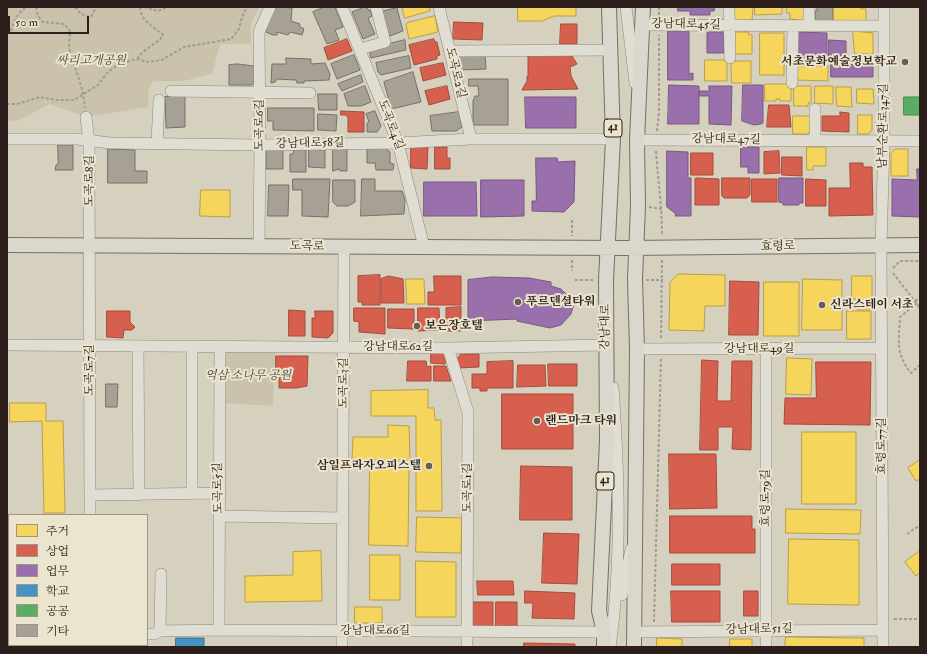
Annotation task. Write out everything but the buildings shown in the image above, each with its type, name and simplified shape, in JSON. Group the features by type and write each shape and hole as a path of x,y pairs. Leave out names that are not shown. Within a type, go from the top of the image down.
{"main road":[{"name":"강남대로","path":"604,647 604,632 599,611 607,441 605,345 613,139 609,7"},
{"name":"41","path":"634,647 637,349 636,248 638,206 636,140 643,7"},
{"name":"도곡로","path":"7,245 608,248"},
{"name":"효령로","path":"608,248 920,245"}],"street":[{"name":"도곡로6길","path":"259,246 259,32 270,7"},
{"name":"도곡로4길","path":"342,7 398,143 424,247"},
{"path":"360,49 385,42 376,7"},
{"name":"도곡로2길","path":"439,7 471,139"},
{"path":"626,7 637,109"},
{"name":"강남대로45길","path":"729,7 730,58"},
{"path":"809,7 809,26"},
{"name":"남부순환로347길","path":"881,245 884,141 884,7"},
{"name":"강남대로45길","path":"643,25 884,26"},
{"path":"792,83 793,26"},
{"path":"450,51 611,50"},
{"path":"170,91 310,93"},
{"path":"157,143 159,100"},
{"path":"815,109 815,141"},
{"name":"도곡로8길","path":"86,117 89,141 90,245"},
{"name":"강남대로58길","path":"7,139 76,139 89,141 157,143 260,144 398,143 471,139 613,139"},
{"name":"강남대로47길","path":"636,140 920,141"},
{"name":"도곡로7길","path":"90,245 90,514"},
{"name":"효령로77길","path":"881,245 882,647"},
{"name":"도곡로3길","path":"342,647 344,247"},
{"path":"607,313 617,448 618,571 610,647"},
{"name":"강남대로62길","path":"7,345 448,348 605,345"},
{"path":"138,346 139,494"},
{"path":"192,346 192,494"},
{"name":"도곡로5길","path":"218,630 220,346"},
{"name":"도곡로1길","path":"448,348 468,412 468,647"},
{"name":"강남대로49길","path":"637,349 882,348"},
{"name":"효령로79길","path":"766,349 766,647"},
{"path":"90,495 218,494"},
{"path":"219,516 343,518"},
{"path":"618,647 619,612 634,529"},
{"path":"160,632 162,574"},
{"name":"강남대로66길","path":"148,634 160,632 218,630 604,632"},
{"name":"강남대로51길","path":"635,632 882,630"}],"path":[{"path":"7,33 10,33 15,19 21,10 28,7"},
{"path":"36,7 38,16 43,22 64,24 70,31 69,48 83,95"},
{"path":"75,7 81,14 91,17 96,7"},
{"path":"137,59 144,49 160,40 162,35 148,24 141,16 140,7"},
{"path":"144,7 158,11 172,7"},
{"path":"7,104 17,104 40,97 56,100 74,100 103,82 108,72 119,64 137,59 147,62 162,60 184,47 231,39 239,30 242,17 247,7"},
{"path":"659,7 659,113 655,139 659,198 662,209"},
{"path":"893,268 900,262 920,262"},
{"path":"891,271 920,308"},
{"path":"653,632 661,348 661,286 663,280"},
{"path":"920,298 900,317 899,340 902,361 911,373 920,365"},
{"path":"907,534 920,525"},
{"path":"890,619 920,619"}],"green space":[{"name":"싸리고개공원","path":"7,7 259,7 251,24 251,44 220,44 212,74 183,81 154,81 149,87 148,107 86,117 50,104 17,121 7,120"},
{"name":"역삼 소나무 공원","path":"223,349 275,350 273,406 222,403"}],"place":[{"name":"서초문화예술정보학교","path":"905,62"},
{"name":"푸르덴셜타워","path":"518,302"},
{"name":"신라스테이 서초","path":"822,305"},
{"name":"보은장호텔","path":"417,326"},
{"name":"랜드마크 타워","path":"537,421"},
{"name":"삼일프라자오피스텔","path":"429,466"}]}
